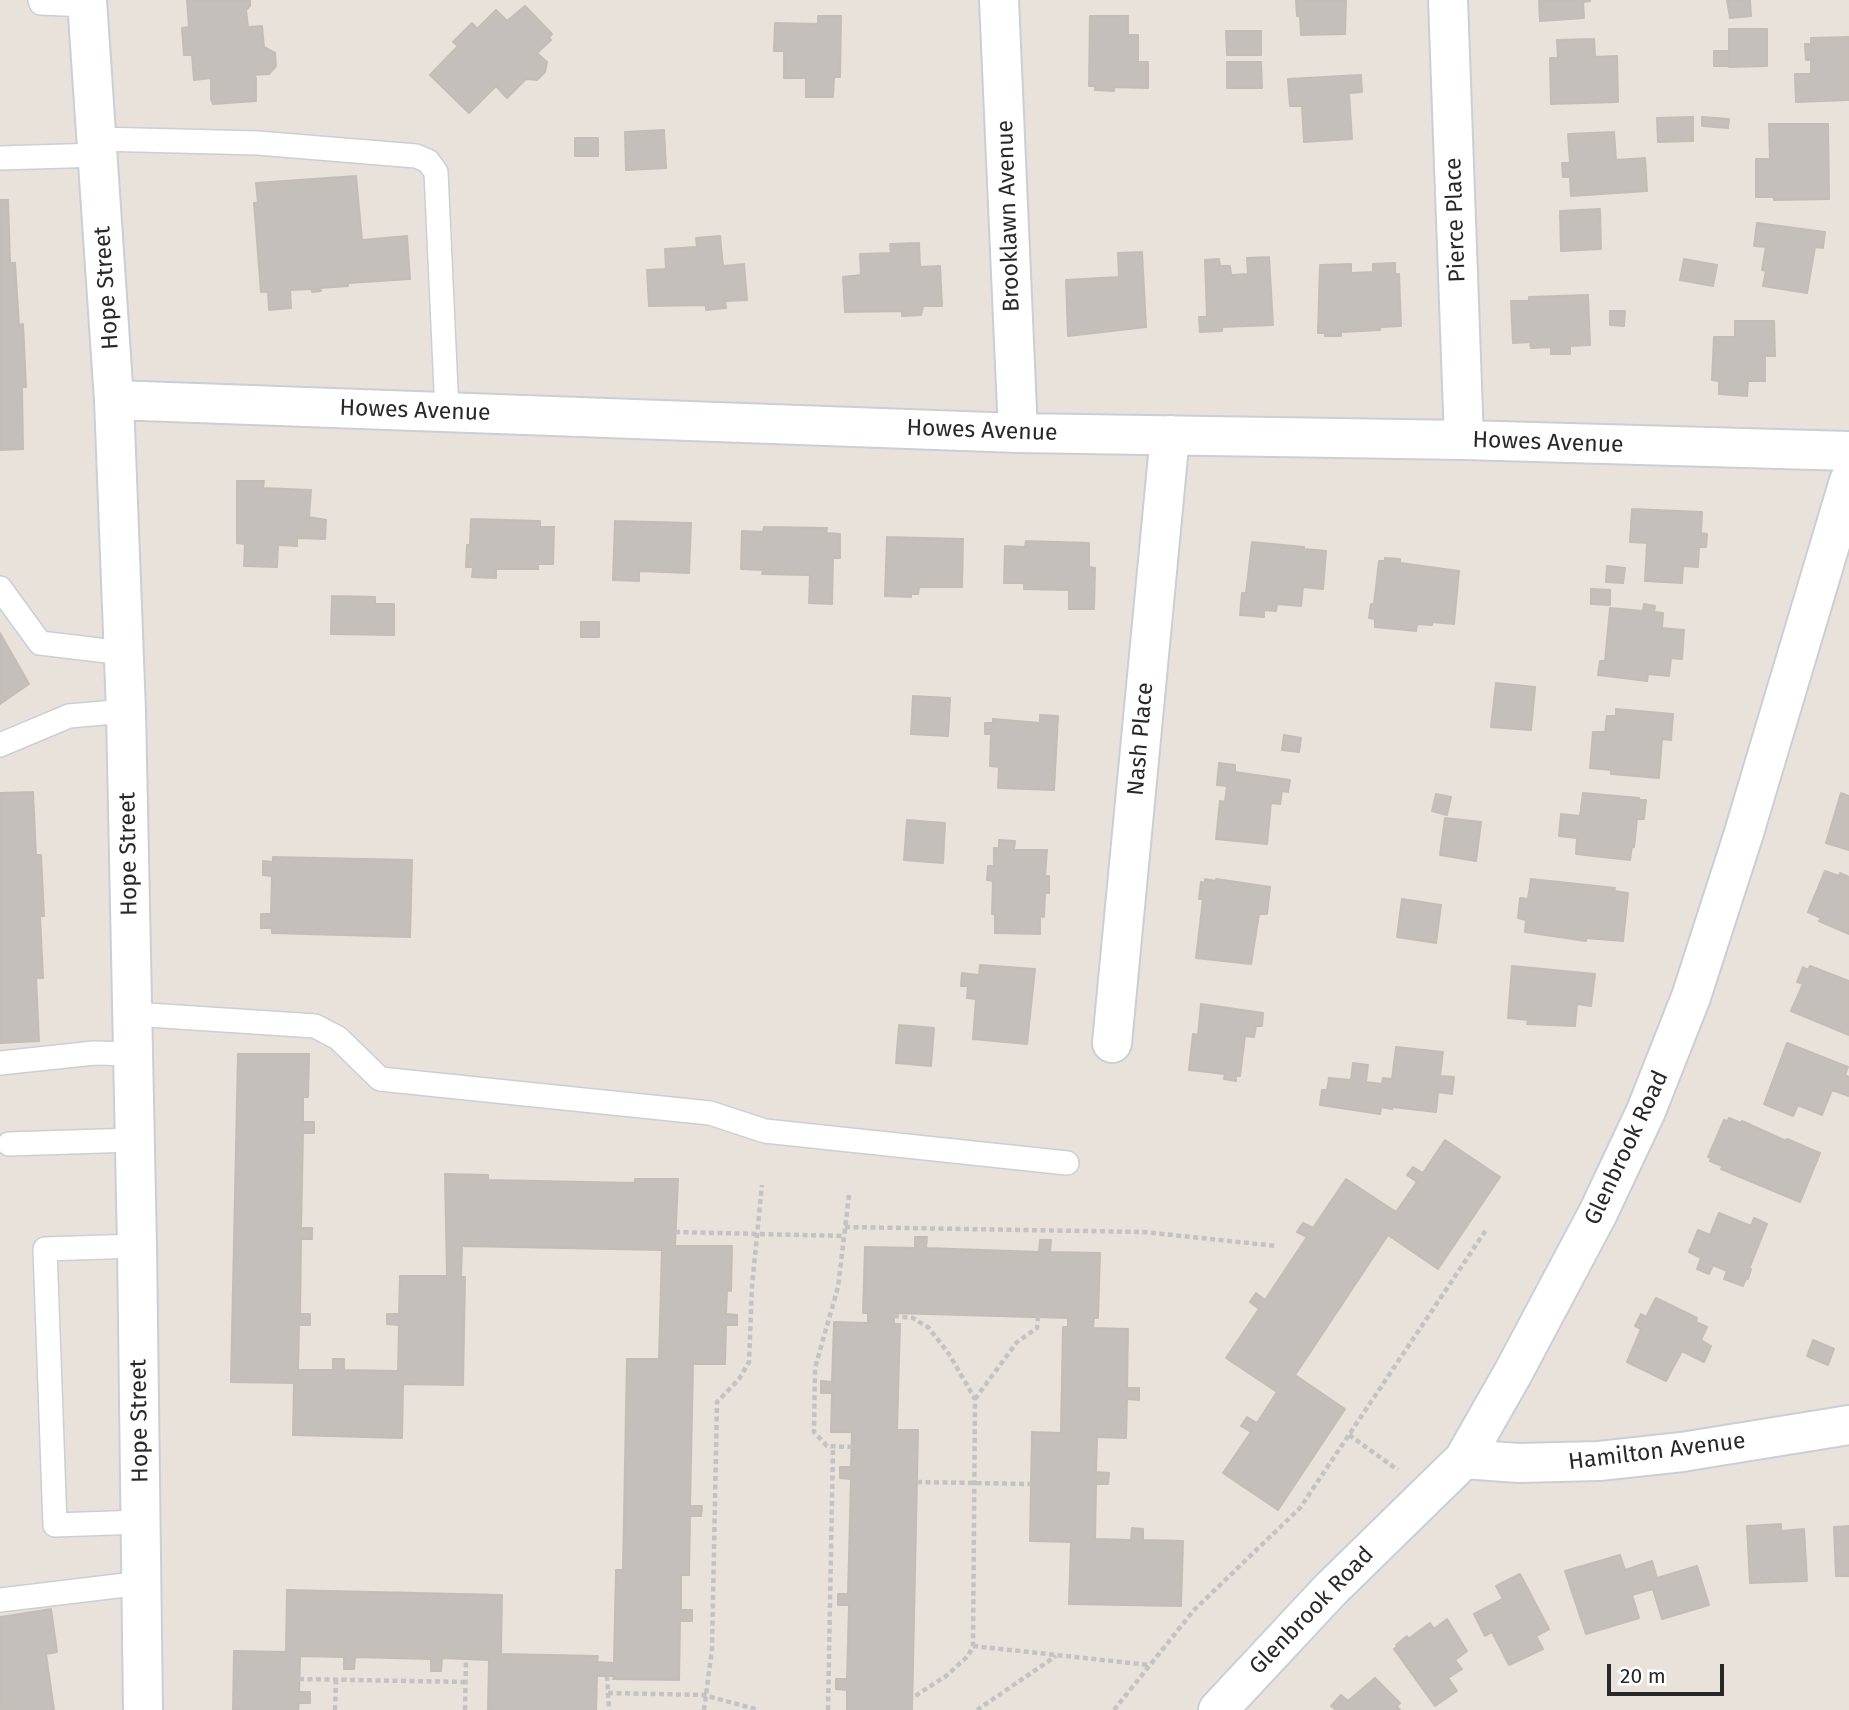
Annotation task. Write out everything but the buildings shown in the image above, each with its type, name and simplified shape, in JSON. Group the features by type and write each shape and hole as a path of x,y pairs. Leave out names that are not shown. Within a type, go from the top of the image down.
{"street":[{"name":"Brooklawn Avenue","path":"999,0 1018,433"},
{"name":"Pierce Place","path":"1448,0 1464,440"},
{"name":"Hope Street","path":"87,2 114,400 126,711 134,1054 143,1710"},
{"name":"Howes Avenue","path":"114,400 1018,433 1464,440 1849,451"},
{"name":"Nash Place","path":"1112,1043 1170,435"},
{"name":"Glenbrook Road","path":"1218,1710 1330,1590 1464,1459 1598,1213 1674,1045 1721,908 1849,481"},
{"name":"Hamilton Avenue","path":"1464,1459 1530,1464 1599,1461 1682,1452 1849,1425"}],"lane":[{"path":"40,0 41,3 87,2"},
{"path":"0,158 98,147 258,143 416,156 428,161 436,172 447,412"},
{"path":"0,588 40,643 124,653"},
{"path":"0,745 69,716 126,711"},
{"path":"133,1014 315,1026 338,1038 380,1079 710,1113 765,1131 1066,1163"},
{"path":"0,1063 94,1053 134,1054"},
{"path":"9,1144 134,1140"},
{"path":"137,1247 45,1249 55,1525 141,1522"},
{"path":"0,1600 142,1583"}],"path":[{"path":"704,1710 712,1649 717,1402 739,1379 749,1362 762,1185"},
{"path":"849,1195 838,1287 815,1368 814,1432 827,1446 852,1447"},
{"path":"845,1227 1144,1232 1277,1247"},
{"path":"1114,1710 1194,1610 1300,1508 1486,1230"},
{"path":"676,1232 844,1236"},
{"path":"894,1316 913,1318 929,1328 949,1354 975,1399 973,1646 968,1656 954,1670 912,1698"},
{"path":"975,1399 1017,1342 1037,1328 1038,1316"},
{"path":"1349,1435 1398,1471"},
{"path":"828,1710 833,1447"},
{"path":"917,1482 1031,1484"},
{"path":"973,1646 1150,1665"},
{"path":"977,1710 1057,1655"},
{"path":"465,1710 466,1659"},
{"path":"607,1676 609,1710"},
{"path":"299,1679 465,1682"},
{"path":"335,1710 336,1679"},
{"path":"608,1693 704,1695 760,1710"}]}
